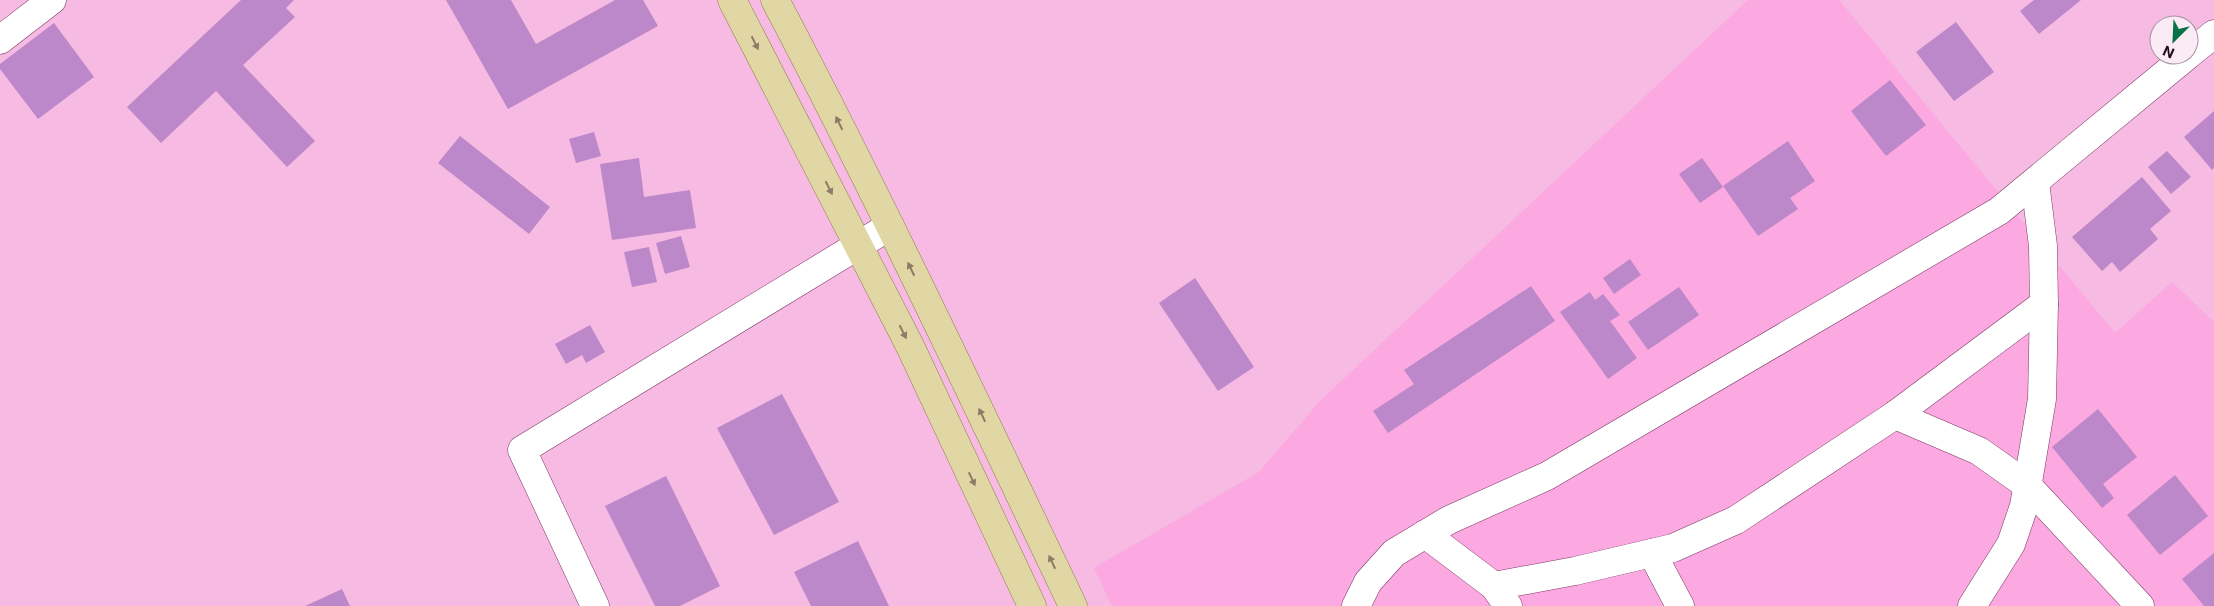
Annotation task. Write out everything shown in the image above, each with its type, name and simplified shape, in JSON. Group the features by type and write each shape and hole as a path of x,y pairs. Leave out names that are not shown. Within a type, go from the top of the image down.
{"main road":[{"path":"732,0 910,346 1032,606"},
{"path":"775,0 825,94 890,226 1073,606"}],"street":[{"path":"0,40 52,0"},
{"path":"2199,47 2214,34"},
{"path":"1356,606 1368,582 1394,553 1449,520 1547,476 1999,211 2177,65"},
{"path":"1972,606 2011,544 2024,506 2042,399 2043,246 2035,182"},
{"path":"595,606 522,450 890,226"},
{"path":"1425,534 1501,596 1673,548 1736,520 1895,415 2044,304"},
{"path":"1895,415 1979,451 2027,485 2140,606"},
{"path":"1652,553 1680,606"}],"shaded area":[{"path":"1748,0 1839,0 2115,333 2172,282 2214,322 2214,606 1112,606 1094,568 1259,472 1320,401"}],"building":[{"path":"241,0 294,0 286,8 295,17 243,65 315,141 287,167 216,91 161,143 127,107"},
{"path":"446,0 511,0 536,44 615,0 643,0 658,26 508,109"},
{"path":"2034,0 2081,0 2039,34 2020,11"},
{"path":"1956,22 1994,72 1954,101 1916,52"},
{"path":"54,23 94,77 38,119 0,69 0,64"},
{"path":"1890,80 1926,125 1886,156 1851,111"},
{"path":"2214,111 2214,168 2212,170 2184,137"},
{"path":"594,132 601,156 576,163 569,139"},
{"path":"460,136 550,207 529,234 438,163"},
{"path":"1788,141 1815,181 1790,198 1798,209 1758,236 1723,186"},
{"path":"2167,151 2191,177 2171,194 2148,167"},
{"path":"639,158 644,197 690,190 696,228 612,240 600,164"},
{"path":"1702,158 1723,187 1700,203 1679,174"},
{"path":"2142,177 2171,211 2150,229 2158,239 2120,272 2112,262 2102,271 2072,237"},
{"path":"681,236 690,267 665,274 656,243"},
{"path":"649,247 657,282 632,287 624,252"},
{"path":"1630,259 1641,275 1614,294 1603,278"},
{"path":"1195,278 1254,367 1218,391 1159,303"},
{"path":"1531,286 1555,321 1388,433 1373,411 1414,384 1404,370"},
{"path":"1679,287 1699,315 1648,350 1628,322"},
{"path":"1590,292 1595,300 1603,294 1620,315 1610,321 1637,358 1608,379 1560,312"},
{"path":"590,325 605,352 586,363 582,355 566,364 555,344"},
{"path":"782,394 839,502 774,535 717,428"},
{"path":"2098,409 2137,457 2103,484 2114,498 2102,508 2052,447"},
{"path":"2175,475 2208,516 2160,555 2127,515"},
{"path":"666,476 720,586 680,606 655,606 605,506"},
{"path":"858,541 889,606 811,606 794,572"},
{"path":"2214,553 2214,606 2204,606 2182,579"},
{"path":"342,589 350,606 305,606"}]}
